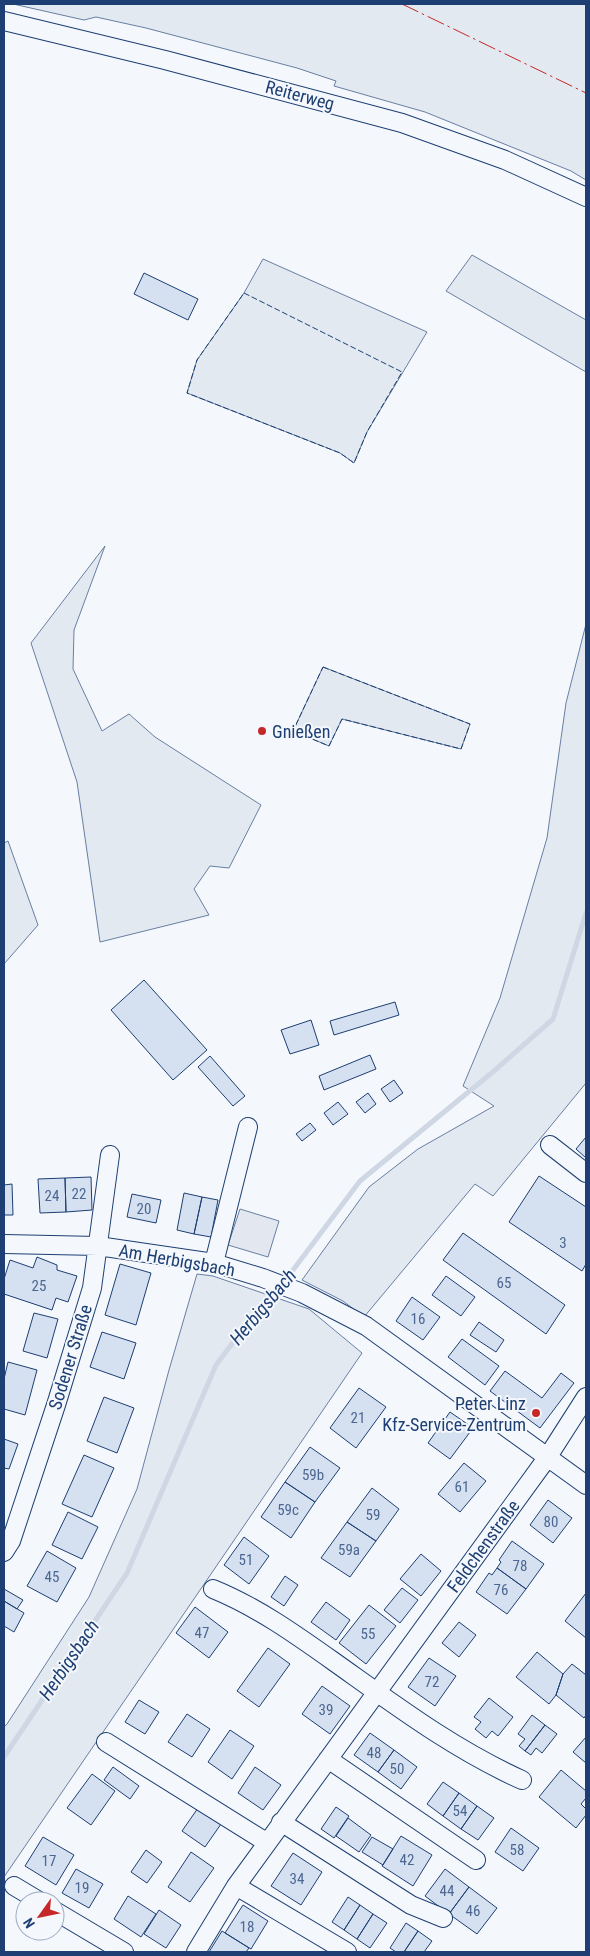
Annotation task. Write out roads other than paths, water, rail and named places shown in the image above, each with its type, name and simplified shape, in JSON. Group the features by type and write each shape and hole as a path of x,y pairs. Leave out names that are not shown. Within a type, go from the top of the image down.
{"street":[{"name":"Reiterweg","path":"4,21 175,62 402,123 505,160 586,197"},
{"path":"214,1262 248,1127"},
{"path":"550,1145 586,1174"},
{"name":"Sodener Straße","path":"4,1552 11,1541 92,1288 110,1155"},
{"name":"Am Herbigsbach","path":"4,1244 98,1246 214,1262 302,1293 366,1326 586,1485"},
{"name":"Feldchenstraße","path":"196,1952 236,1886 266,1842 378,1692 474,1556 547,1458 586,1398"},
{"path":"213,1589 237,1599 292,1632 457,1747 489,1765 522,1780"},
{"path":"106,1742 266,1842"},
{"path":"328,1759 476,1860"},
{"path":"281,1822 411,1905 444,1918"},
{"path":"14,1886 22,1891"},
{"path":"236,1886 347,1952"},
{"path":"65,1917 124,1952"}],"waterway":[{"name":"Herbigsbach","path":"284,1282 360,1181 494,1071 553,1019 586,913"},
{"name":"Herbigsbach","path":"4,1757 127,1573 216,1365 253,1316 278,1288"}],"place":[{"name":"Gnießen","path":"262,731"},
{"name":"Peter Linz Kfz-Service-Zentrum","path":"536,1413"}]}
